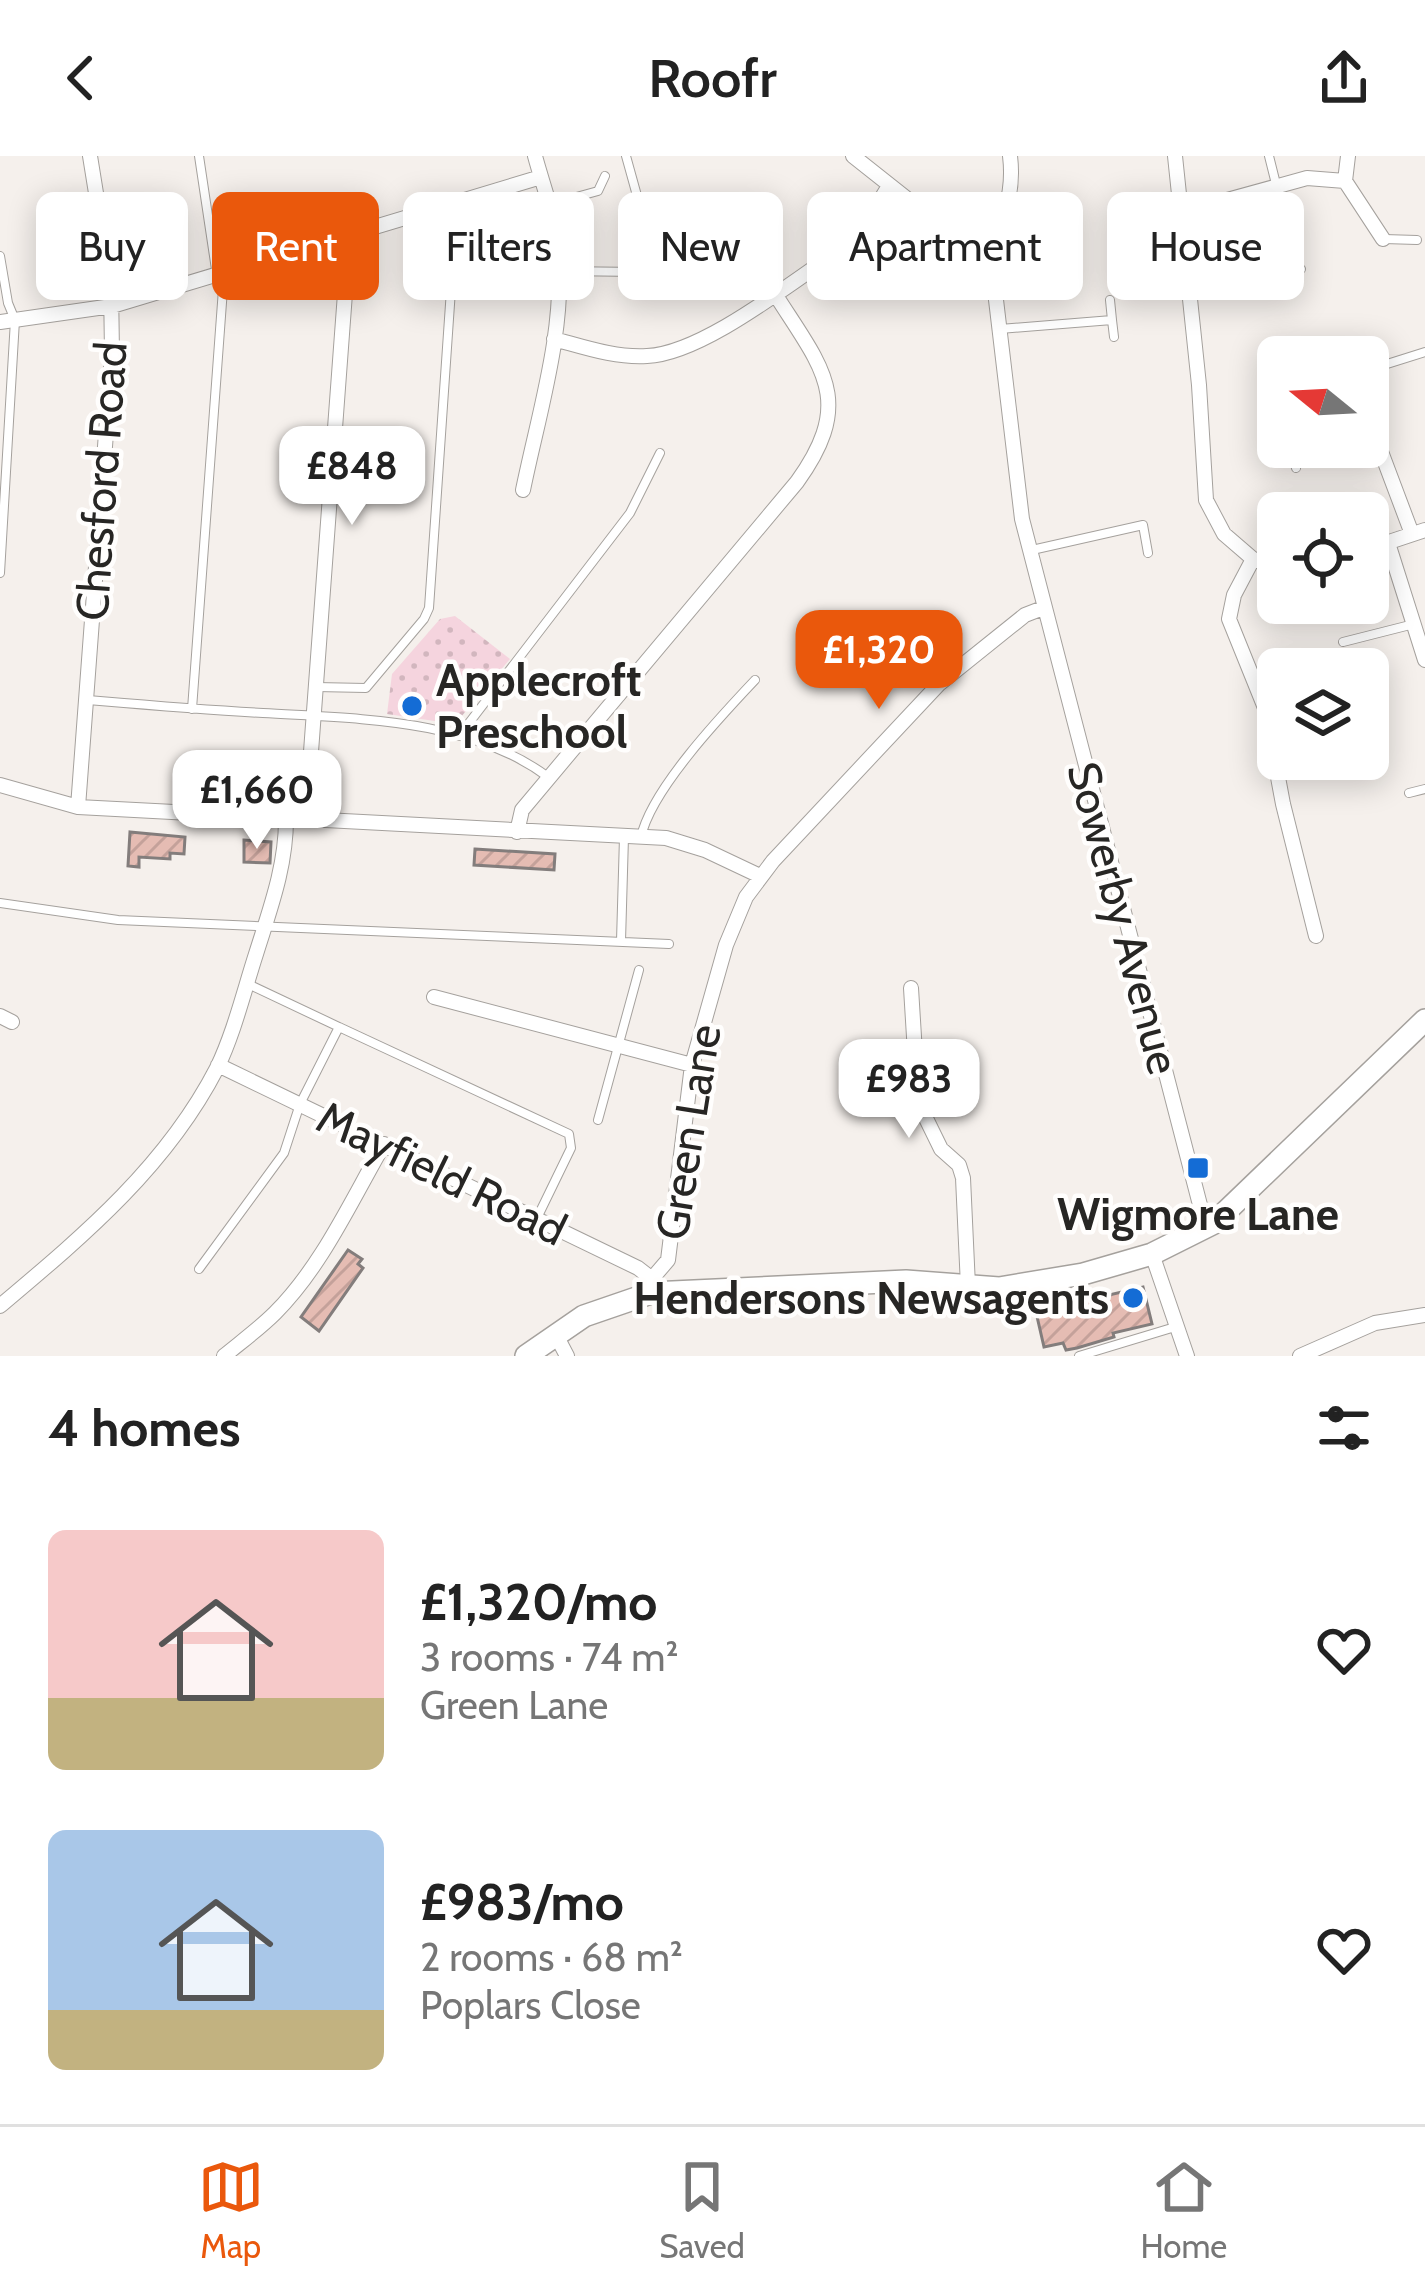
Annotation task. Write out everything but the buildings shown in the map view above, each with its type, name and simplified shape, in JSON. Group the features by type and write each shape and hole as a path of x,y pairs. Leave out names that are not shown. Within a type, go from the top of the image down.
{"street":[{"name":"Chesford Road","path":"78,807 112,352 112,306 90,156"},
{"path":"536,156 545,192"},
{"path":"853,156 897,192"},
{"path":"1010,156 1010,192"},
{"path":"1174,156 1178,192"},
{"path":"1348,156 1345,182 1383,239"},
{"path":"491,192 541,177"},
{"path":"1258,192 1307,178 1345,182"},
{"path":"783,289 843,248 863,228 889,186"},
{"path":"7,321 112,306 212,277"},
{"path":"306,819 344,300"},
{"path":"523,490 557,300"},
{"path":"554,339 621,356 677,352 765,300"},
{"path":"517,832 522,810 797,482 820,447 829,422 827,385 778,300"},
{"path":"995,300 1022,518 1043,608"},
{"path":"1188,300 1206,500 1224,534 1257,561"},
{"path":"1389,465 1418,532 1389,543"},
{"path":"1389,546 1425,660"},
{"path":"1253,560 1234,596 1229,619 1265,708 1316,936"},
{"name":"Green Lane","path":"651,1287 671,1249 692,1065 735,921 760,876 939,684 1025,615 1043,608"},
{"name":"Sowerby Avenue","path":"1043,608 1206,1228"},
{"path":"0,785 78,807 681,841 760,876"},
{"path":"0,1306 119,1201 178,1135 218,1065 247,983 286,855 286,819"},
{"path":"911,988 918,1102 941,1149 958,1165 963,1178 968,1286"},
{"path":"434,998 692,1065"},
{"path":"526,1356 584,1316 651,1287 906,1281 1034,1284 1152,1254 1206,1228 1425,1020"},
{"name":"Mayfield Road","path":"218,1065 638,1268 651,1287"},
{"path":"224,1356 275,1313 298,1285 384,1144"},
{"path":"1152,1254 1187,1356"},
{"path":"1300,1356 1375,1323 1425,1315"},
{"path":"556,1335 567,1356"}],"lane":[{"path":"199,156 212,243"},
{"path":"626,156 636,192"},
{"path":"1269,156 1277,186"},
{"path":"591,192 598,190 605,176"},
{"path":"1383,239 1417,240"},
{"path":"0,256 8,303 0,574"},
{"path":"192,709 222,300"},
{"path":"315,687 366,688 429,608 450,300"},
{"path":"1110,300 1114,337"},
{"path":"998,329 1112,320"},
{"path":"1389,363 1425,352"},
{"path":"459,736 630,512 660,453"},
{"path":"1030,550 1143,525 1148,553"},
{"path":"1343,642 1414,624"},
{"path":"641,837 644,823 686,760 755,680"},
{"path":"87,700 313,714 459,736 523,758 549,778"},
{"path":"1409,793 1425,789"},
{"path":"621,941 624,837"},
{"path":"0,902 118,920 669,944"},
{"path":"598,1120 639,970"},
{"path":"247,983 569,1134 571,1148 537,1218"},
{"path":"199,1269 284,1153 300,1105 339,1027"},
{"path":"1079,1356 1177,1327"}],"shaded area":[{"path":"455,616 510,659 455,724 387,714 392,674 440,619"}],"place":[{"name":"Applecroft Preschool","path":"412,706"},
{"name":"Wigmore Lane","path":"1198,1168"},
{"name":"Hendersons Newsagents","path":"1133,1298"}]}
